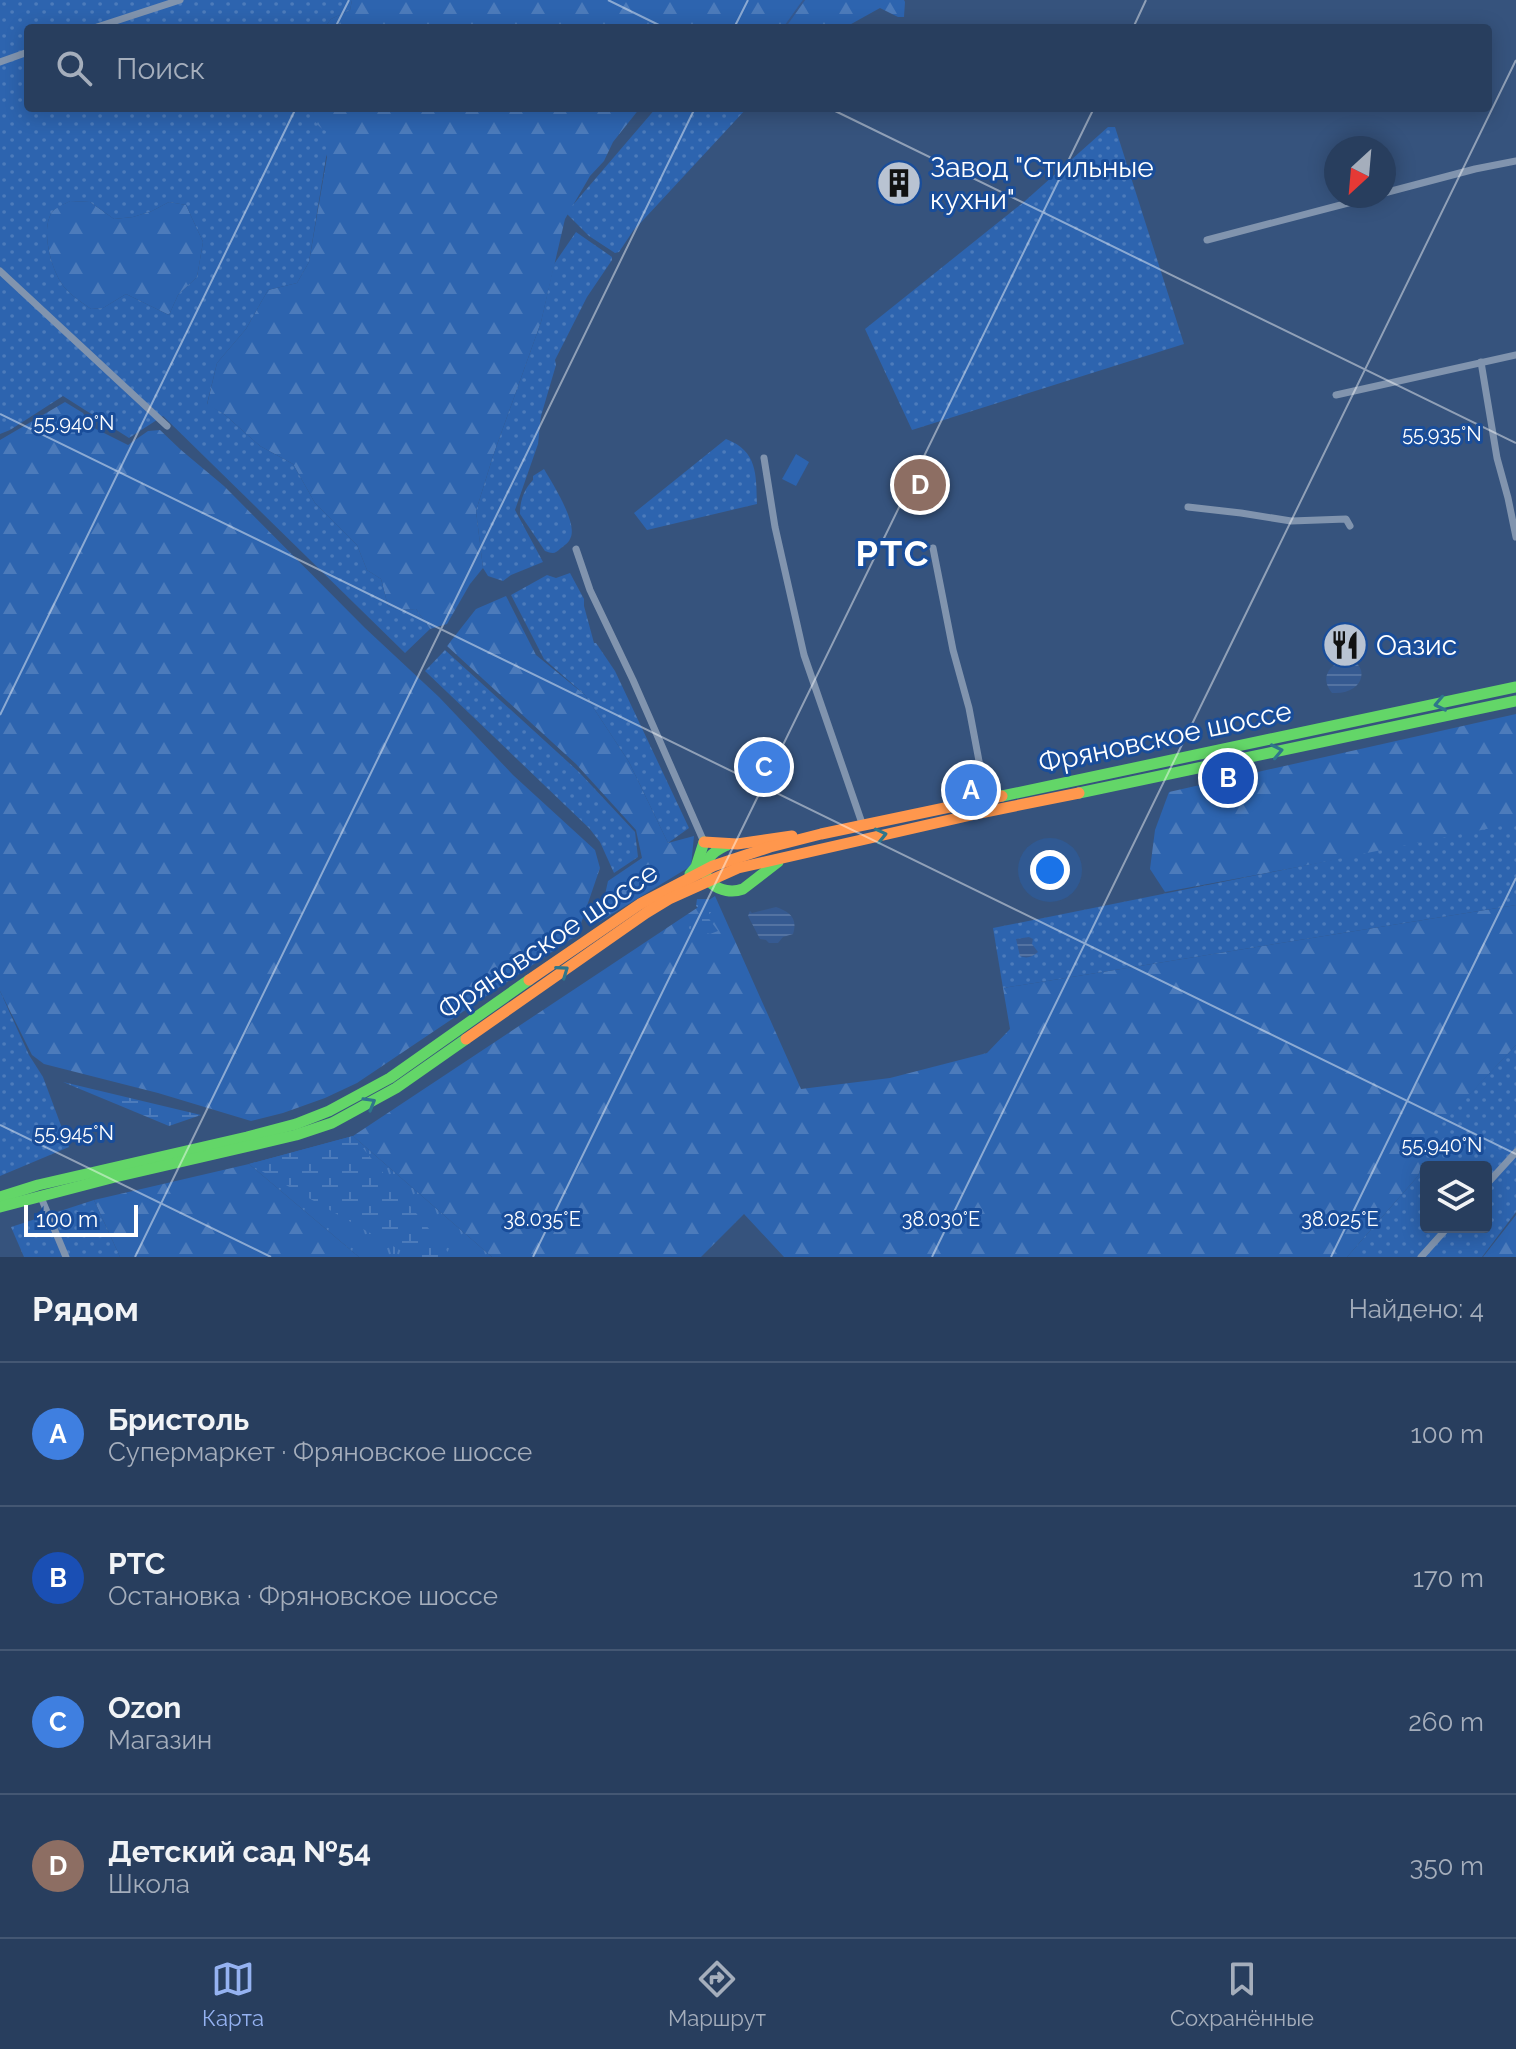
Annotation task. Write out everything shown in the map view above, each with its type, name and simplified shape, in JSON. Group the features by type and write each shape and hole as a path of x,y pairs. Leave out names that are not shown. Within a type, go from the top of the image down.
{"main road":[{"name":"Фряновское шоссе","path":"0,1207 280,1139 332,1123 396,1088 646,913 747,854 821,834 986,798 1516,687"},
{"name":"Фряновское шоссе","path":"0,1197 38,1185 296,1124 346,1103 390,1078 594,934 682,881 980,813 1516,701"},
{"path":"704,842 727,845 821,834"},
{"path":"704,842 707,875 718,889 730,892 749,884 782,858"},
{"path":"682,881 696,867 704,842"},
{"path":"707,875 708,860 727,845"}],"street":[{"path":"106,24 180,0"},
{"path":"0,62 24,53"},
{"path":"1396,190 1516,161"},
{"path":"1207,240 1329,208"},
{"path":"0,271 167,426"},
{"path":"1336,395 1516,355"},
{"path":"1481,362 1497,458 1512,497 1516,537"},
{"path":"764,458 775,527 804,655 863,826"},
{"path":"1188,507 1291,521 1346,519 1350,526"},
{"path":"933,548 986,798"},
{"path":"576,549 590,590 704,842"},
{"path":"1492,1178 1516,1152"},
{"path":"40,1195 66,1257"},
{"path":"1421,1257 1443,1233"}],"green space":[{"path":"0,0 352,0 350,10 327,24 24,24 24,112 314,112 317,124 330,133 309,262 297,283 268,290 246,329 217,363 207,404 224,414 260,446 293,464 315,503 357,545 367,570 381,579 388,606 397,610 416,609 430,629 405,653 163,416 129,438 63,396 0,434","holes":["70,201 90,202 114,219 133,217 169,202 186,205 203,242 197,277 178,295 169,315 126,294 103,308 91,309 61,282 52,263 47,239 53,211"]},
{"path":"352,0 905,2 904,17 880,8 851,24 327,24 350,10"},
{"path":"314,112 637,112 613,142 604,161 590,176 565,219 541,322 476,511 483,568 447,624 430,629 416,609 397,610 388,606 381,579 367,570 357,545 315,503 293,464 260,446 224,414 207,405 217,363 246,329 268,290 297,283 309,262 327,157"},
{"path":"653,112 743,112 633,231 619,252 615,253 589,236 566,213"},
{"path":"1108,127 1115,127 1184,344 912,430 865,329 1025,201"},
{"path":"70,201 90,202 114,219 133,217 169,202 186,205 203,242 197,277 178,295 169,315 126,294 103,308 91,309 66,289 52,263 47,228 53,211"},
{"path":"576,232 612,260 587,297 555,360 541,416 538,444 515,510 543,562 503,581 488,576 483,568 476,511 541,322 554,264"},
{"path":"65,402 83,413 90,426 128,445 148,431 160,430 224,486 365,628 439,697 513,775 595,850 600,868 577,935 357,1083 283,1113 251,1121 44,1064 32,1055 0,991 0,440"},
{"path":"726,439 750,457 755,474 757,504 647,530 634,513"},
{"path":"796,454 809,462 796,486 782,479"},
{"path":"544,469 563,504 572,532 569,540 554,553 545,551 520,514 527,487 533,476"},
{"path":"570,573 584,599 594,643 615,671 689,828 668,843 629,762 585,695 544,659 511,595 547,575 556,578"},
{"path":"506,596 536,655 585,695 629,762 668,843 694,836 691,866 599,922 608,881 642,858 636,830 576,764 447,646 476,609"},
{"path":"445,650 579,772 635,832 638,857 614,873 600,842 589,828 425,671"},
{"path":"1516,714 1516,826 1165,892 1150,869 1155,830 1169,792"},
{"path":"1516,823 1516,905 1003,988 993,928"},
{"path":"715,896 801,1089 890,1078 987,1053 1010,1029 1003,988 1516,905 1516,1045 1432,1135 1423,1161 1420,1161 1418,1176 1347,1257 784,1257 744,1214 701,1257 492,1257 353,1136"},
{"path":"697,899 709,899 715,909 707,916 718,931 710,934 687,928 695,923 702,912 696,906"},
{"path":"0,991 29,1055 43,1077 69,1147 0,1176"},
{"path":"1516,1045 1516,1212 1482,1257 1347,1257 1418,1176 1420,1170 1420,1233 1492,1233 1492,1161 1423,1161 1431,1135"},
{"path":"63,1082 201,1115 169,1126"},
{"path":"353,1136 492,1257 359,1257 249,1164"},
{"path":"353,1136 452,1257 412,1257 249,1164"},
{"path":"249,1164 359,1257 120,1257 94,1200"},
{"path":"94,1200 120,1257 24,1257 11,1227"},
{"path":"1516,1215 1516,1257 1483,1257"}],"shaded area":[{"path":"1344,660 1358,665 1361,677 1353,689 1332,693 1326,678 1334,666"},
{"path":"776,907 792,916 793,934 783,937 778,943 769,943 760,939 748,916 750,911"},
{"path":"1016,939 1033,939 1032,944 1038,952 1029,957 1020,956"}],"waterway":[{"path":"787,24 804,0"}],"traffic: fast":[{"path":"1002,796 1516,687"},
{"path":"1079,793 1516,701"},
{"path":"690,874 696,867 704,842"},
{"path":"727,845 714,853 706,865 708,879 719,888 743,889 778,862"},
{"path":"0,1197 38,1185 247,1137 296,1124 329,1111 390,1078 529,980"},
{"path":"0,1207 296,1135 332,1123 396,1088 466,1039"}],"traffic: slow":[{"path":"466,1039 646,913 669,899 738,868 1079,793"},
{"path":"529,980 640,904 713,866 821,834 1002,796"},
{"path":"704,842 737,844 792,836"}],"place":[{"name":"Завод \"Стильные кухни\"","path":"899,183"},
{"name":"Детский сад №54","path":"920,485"},
{"name":"Оазис","path":"1345,645"},
{"name":"Ozon","path":"764,767"},
{"name":"РТС","path":"1228,778"},
{"name":"Бристоль","path":"971,790"}],"district":[{"name":"РТС","path":"893,553"}]}
